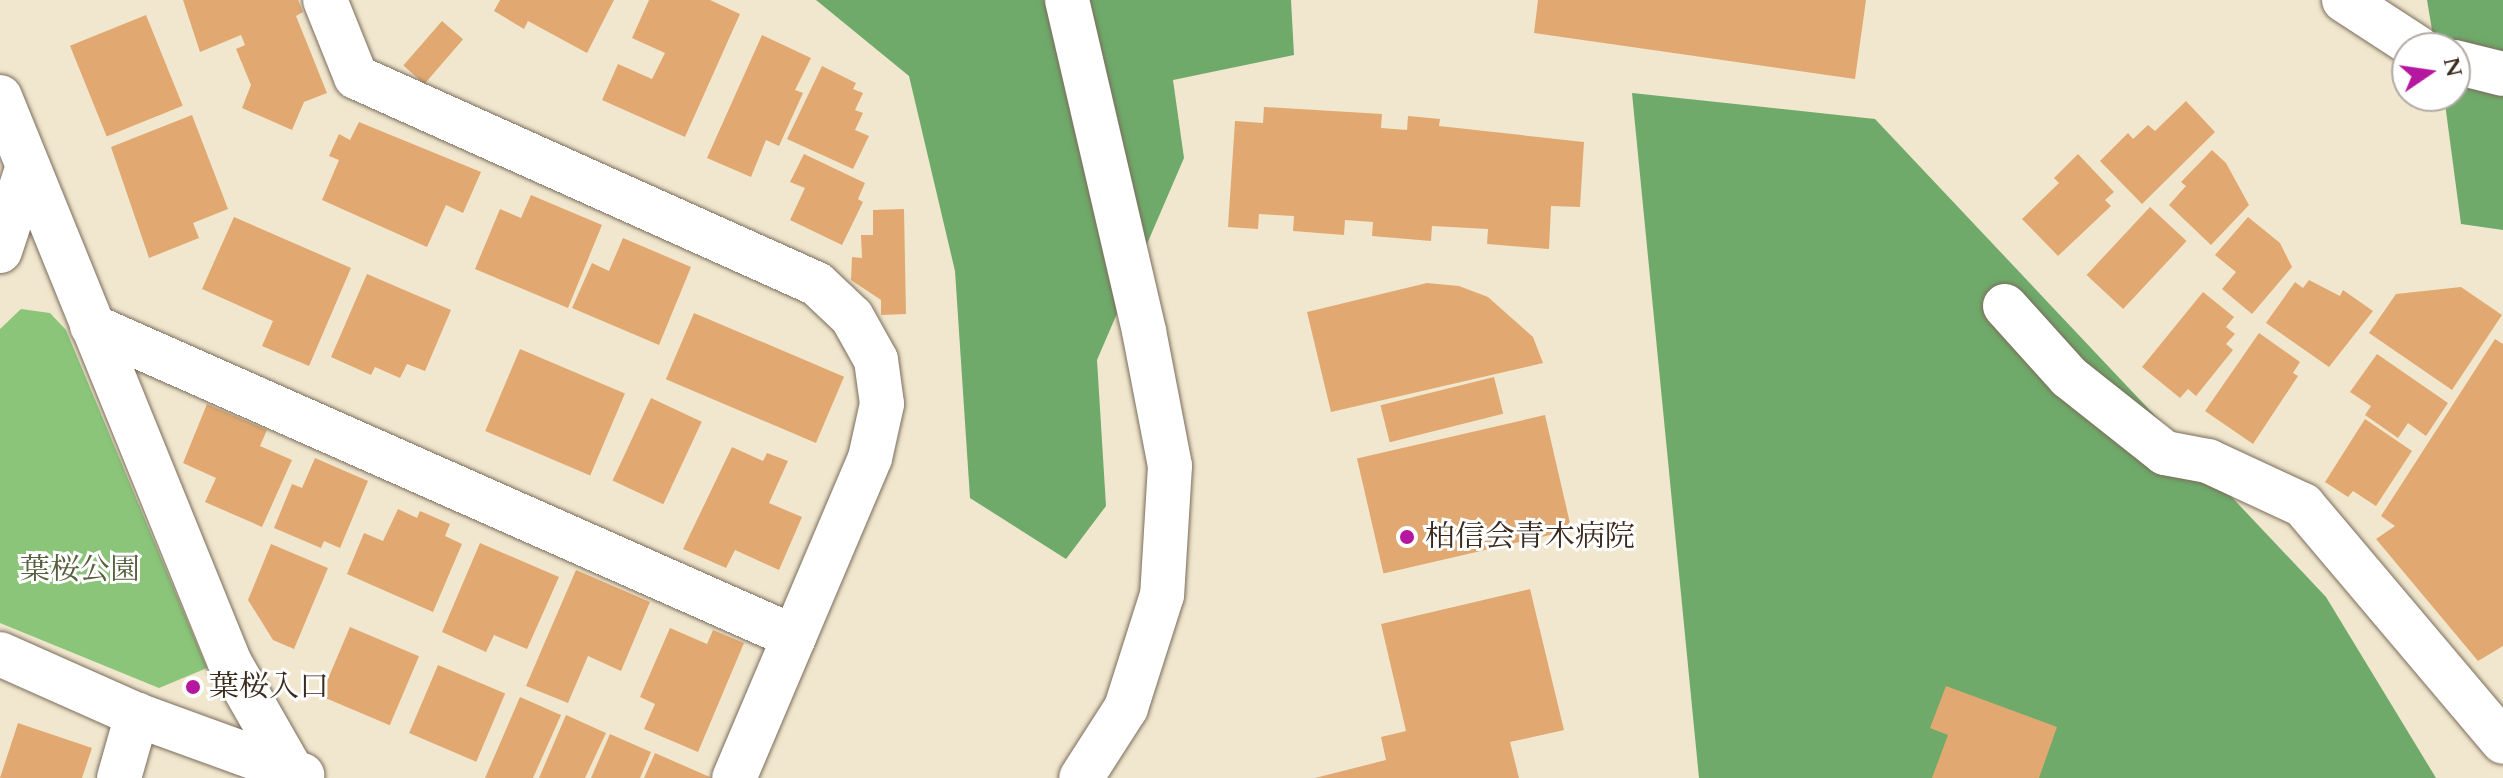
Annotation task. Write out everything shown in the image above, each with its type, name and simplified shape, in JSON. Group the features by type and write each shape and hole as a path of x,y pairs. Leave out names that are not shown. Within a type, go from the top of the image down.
{"street":[{"path":"325,0 356,77 817,284 852,317 876,360 882,404 870,458 734,778"},
{"path":"1067,0 1144,331 1170,466 1162,595 1126,708 1081,778"},
{"path":"2344,0 2393,32"},
{"path":"2471,66 2503,74"},
{"path":"0,97 230,663 300,774"},
{"path":"0,251 27,169"},
{"path":"2005,306 2069,377 2165,453 2208,461 2303,505 2503,742"},
{"path":"92,326 794,637"},
{"path":"0,654 137,715 300,774"},
{"path":"119,778 137,715"}],"green space":[{"path":"816,0 1291,0 1294,55 1173,80 1184,158 1097,360 1106,506 1066,559 970,498 955,271 909,76"},
{"path":"2427,0 2503,0 2503,230 2461,224 2446,112 2471,112 2471,32 2432,32"},
{"path":"1632,93 1875,119 2326,597 2436,778 1699,778"},
{"name":"葉桜公園","path":"21,309 50,313 66,330 207,668 159,688 0,623 0,329"}],"building":[{"path":"183,0 298,0 303,12 296,16 327,93 304,102 292,130 242,108 251,85 236,49 245,45 241,35 200,52"},
{"path":"500,0 614,0 587,53 528,21 524,29 494,11"},
{"path":"649,0 710,0 740,14 685,137 602,100 618,64 652,79 665,53 632,38"},
{"path":"1538,0 1866,0 1855,79 1534,33"},
{"path":"146,15 183,106 107,137 70,46"},
{"path":"442,21 463,39 424,84 403,66"},
{"path":"762,35 811,58 795,90 803,93 779,146 766,140 751,177 707,158"},
{"path":"822,66 856,83 853,89 863,93 855,110 863,113 855,130 869,136 853,169 787,139"},
{"path":"2186,101 2215,132 2142,204 2100,161 2128,133 2133,139 2148,125 2155,131"},
{"path":"1264,107 1382,114 1381,128 1407,130 1408,116 1440,119 1439,126 1584,142 1580,207 1551,206 1549,249 1487,244 1488,229 1432,226 1431,241 1372,236 1373,222 1345,220 1344,235 1293,231 1294,216 1259,214 1258,229 1228,227 1235,121 1263,123"},
{"path":"192,115 228,209 193,223 199,238 149,258 111,147"},
{"path":"359,122 481,172 463,213 446,205 427,247 322,200 339,160 329,156 339,134 350,140"},
{"path":"2212,150 2226,163 2249,205 2211,245 2169,205 2186,186 2181,182"},
{"path":"804,154 865,183 858,199 863,202 842,245 790,220 805,188 790,182"},
{"path":"2078,154 2114,192 2105,200 2111,206 2058,256 2022,219 2059,183 2054,178"},
{"path":"531,195 602,225 568,308 475,269 500,209 521,218"},
{"path":"2150,207 2187,241 2123,309 2087,275"},
{"path":"904,209 906,314 881,315 881,300 851,280 852,257 862,258 861,235 873,235 873,210"},
{"path":"234,217 351,268 309,366 262,346 273,321 202,289"},
{"path":"2248,217 2280,243 2292,267 2252,314 2222,289 2236,272 2215,255"},
{"path":"623,238 691,267 659,345 572,308 592,263 609,271"},
{"path":"367,274 451,310 425,371 407,364 400,378 375,367 371,375 331,357"},
{"path":"2309,280 2340,296 2343,290 2373,311 2329,367 2266,323 2295,282 2303,288"},
{"path":"1427,283 1459,286 1488,297 1533,337 1543,363 1331,412 1307,312"},
{"path":"2461,287 2502,315 2452,390 2369,333 2396,294"},
{"path":"2203,292 2234,317 2226,327 2235,334 2226,344 2233,350 2196,396 2188,389 2180,398 2142,367"},
{"path":"694,313 844,377 816,443 666,379"},
{"path":"2259,333 2300,362 2293,373 2298,376 2253,444 2205,411"},
{"path":"2495,339 2503,344 2503,646 2478,661 2376,539 2395,526 2381,516"},
{"path":"520,349 625,394 590,475 485,431"},
{"path":"2377,354 2448,403 2426,436 2408,423 2398,438 2365,415 2371,406 2350,392"},
{"path":"1494,377 1503,414 1390,442 1380,405"},
{"path":"651,398 702,422 663,504 613,480"},
{"path":"207,404 267,430 260,446 292,460 262,527 205,502 216,478 183,463"},
{"path":"1545,415 1572,530 1383,573 1357,458"},
{"path":"2365,419 2412,451 2376,506 2353,491 2348,497 2325,482"},
{"path":"732,447 763,461 767,453 788,461 769,503 802,517 779,570 735,550 726,568 683,549"},
{"path":"315,458 368,481 340,548 324,541 321,548 274,528 292,484 302,488"},
{"path":"398,509 417,518 420,511 450,524 445,536 462,544 433,612 347,574 364,533 383,541"},
{"path":"480,543 559,577 527,649 494,635 486,652 442,632"},
{"path":"271,544 328,568 294,649 273,640 248,600"},
{"path":"576,570 650,602 621,671 588,656 568,703 526,686"},
{"path":"1530,589 1564,730 1510,742 1519,778 1315,778 1386,760 1381,737 1406,731 1381,624"},
{"path":"350,627 419,656 390,725 321,696"},
{"path":"670,628 707,644 713,630 744,643 698,752 644,729 655,704 640,697"},
{"path":"438,665 505,694 476,762 409,733"},
{"path":"1946,686 2057,727 2039,778 1932,778 1948,735 1930,728"},
{"path":"520,697 561,715 533,778 485,778"},
{"path":"566,715 606,733 585,778 539,778"},
{"path":"18,723 92,748 82,778 0,778"},
{"path":"610,734 651,752 640,778 591,778"},
{"path":"655,753 712,778 644,778"}],"place":[{"name":"柏信会青木病院","path":"1407,537"},
{"name":"葉桜入口","path":"193,687"}]}
